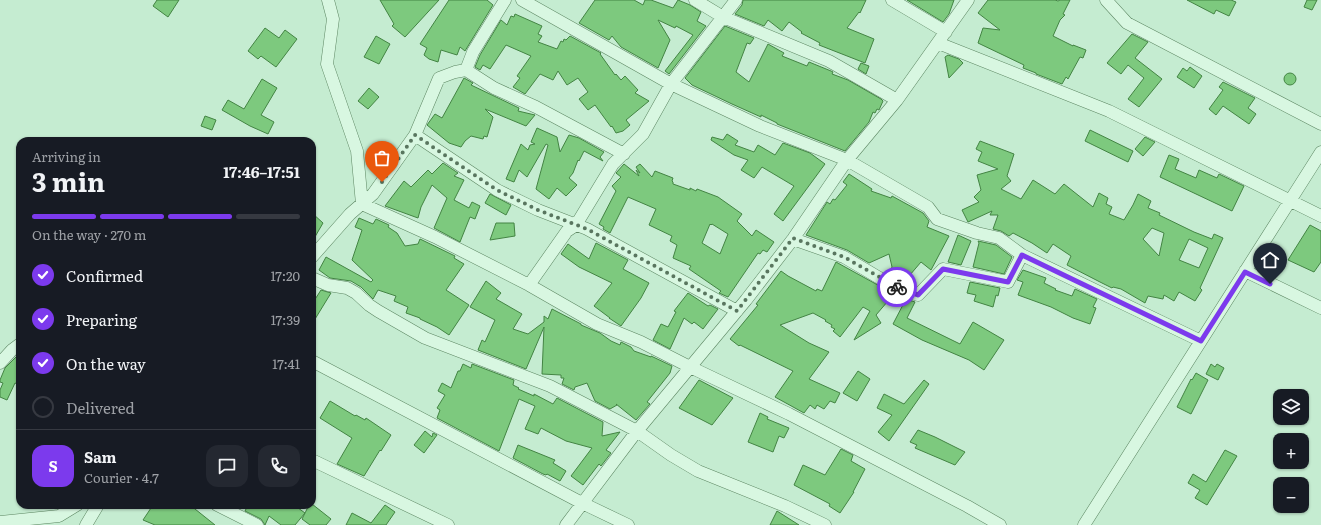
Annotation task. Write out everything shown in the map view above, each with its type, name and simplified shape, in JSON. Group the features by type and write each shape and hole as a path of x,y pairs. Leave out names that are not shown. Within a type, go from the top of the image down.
{"street":[{"path":"328,0 333,19 327,64 357,151 362,204"},
{"path":"466,70 473,52 505,0"},
{"path":"522,0 672,84 760,126 847,160 928,207 937,218 977,233 999,238 1022,255 1201,341"},
{"path":"695,0 722,17 829,61 897,100"},
{"path":"529,286 567,231 576,225 614,164 643,134 672,84 736,0"},
{"path":"892,0 946,32"},
{"path":"566,525 637,431 737,311 793,238 847,160 897,100 968,0"},
{"path":"1106,0 1126,23 1321,124"},
{"path":"938,43 1109,111 1321,216"},
{"path":"316,252 350,214 373,194 415,135 439,78 455,72 466,70 494,88 536,107 624,154"},
{"path":"415,135 497,190 538,210 587,229 737,311"},
{"path":"1084,525 1321,152"},
{"path":"362,204 435,237 529,286 597,324 641,342 796,418 967,506 1000,525"},
{"path":"793,238 844,257 893,286 918,295 943,269 1008,282 1022,255"},
{"path":"1245,272 1321,308"},
{"path":"316,280 328,285 347,288 356,293 378,311 425,338 550,386 637,431 671,455 698,471 786,506 818,524"},
{"path":"0,363 16,347"},
{"path":"316,363 582,503 628,525"},
{"path":"316,462 448,525"},
{"path":"0,522 59,516 70,509"},
{"path":"86,525 96,509"},
{"path":"225,509 257,525"}],"building":[{"path":"157,0 179,0 168,17 153,6"},
{"path":"380,0 439,0 405,37 392,26 394,24"},
{"path":"449,0 487,0 493,5 465,51 460,47 457,55 441,50 438,62 429,59 424,55 427,48 420,44"},
{"path":"595,0 634,0 643,5 645,0 651,0 673,8 678,0 701,12 697,21 706,26 669,74 665,71 693,35 676,26 675,28 658,20 670,40 658,68 621,47 612,36 609,40 579,23"},
{"path":"743,0 866,0 860,13 859,12 847,28 874,39 865,63 819,45 820,43 801,33 802,32 789,22 782,31 768,20 764,26 735,14 742,5"},
{"path":"907,0 954,0 949,14 943,22"},
{"path":"988,0 1070,0 1063,14 1065,15 1060,20 1053,36 1073,46 1086,50 1083,58 1080,57 1068,79 1066,77 1062,84 1036,74 1023,68 1024,65 978,43 983,28 1000,30 978,13"},
{"path":"1187,0 1231,0 1236,2 1229,16 1216,10 1214,14"},
{"path":"1307,0 1317,0 1312,10 1304,7"},
{"path":"515,14 542,26 538,34 542,36 538,42 557,49 561,41 563,42 564,39 566,40 570,36 601,53 600,54 615,75 616,74 621,80 625,76 638,90 635,93 649,101 626,120 630,125 623,131 616,133 595,105 588,110 579,99 588,92 578,78 567,85 558,71 553,80 540,74 525,94 513,87 520,78 517,76 531,56 506,45 490,69 483,65 480,70 475,67 480,55 501,20 507,25 511,16 514,17"},
{"path":"725,26 754,38 750,44 747,43 736,72 749,82 768,44 784,53 782,56 807,66 809,62 831,71 833,72 832,74 848,80 881,99 883,101 879,110 877,109 875,113 873,112 869,122 845,151 777,124 761,115 761,117 692,85 685,78"},
{"path":"265,28 279,38 285,30 297,39 276,67 261,56 258,59 248,51"},
{"path":"1132,34 1148,42 1135,58 1162,79 1139,107 1128,99 1144,78 1128,65 1121,74 1107,63"},
{"path":"376,36 390,44 379,64 364,57"},
{"path":"948,55 959,59 963,63 949,78 945,57"},
{"path":"861,63 869,66 866,74 858,69"},
{"path":"1190,67 1202,76 1194,88 1177,77 1183,68 1187,71"},
{"path":"1288,73 1292,73 1296,79 1292,85 1288,85 1284,81 1284,77"},
{"path":"464,78 473,83 471,85 519,108 518,111 535,115 526,126 485,109 493,117 487,137 484,136 483,139 471,136 461,147 449,143 427,125 435,114 442,118"},
{"path":"262,79 277,88 261,115 274,122 268,134 250,126 222,110 228,100 244,109"},
{"path":"1223,82 1255,98 1248,108 1256,114 1249,124 1223,106 1216,115 1209,109 1223,90 1219,87"},
{"path":"369,88 379,97 368,109 358,101"},
{"path":"205,116 216,120 212,130 201,126"},
{"path":"537,128 557,137 560,152 569,135 579,138 604,152 600,157 603,161 584,151 569,178 577,185 566,196 557,188 549,199 536,189 548,145 546,144 527,177 519,170 514,182 506,179 521,144 528,150 530,145 535,144 531,142"},
{"path":"1090,130 1133,151 1128,162 1085,141"},
{"path":"727,134 738,141 735,145 754,152 758,145 775,155 783,143 810,153 825,164 783,221 774,214 794,186 762,167 754,178 741,170 748,160 734,155 711,140 712,137 723,140"},
{"path":"1145,137 1155,142 1143,156 1135,149"},
{"path":"980,141 1014,154 1007,176 1011,181 1001,189 1021,199 1033,180 1055,194 1064,184 1093,207 1099,193 1108,198 1106,204 1112,207 1109,214 1124,220 1138,194 1151,201 1148,208 1160,213 1159,215 1212,239 1214,234 1223,238 1200,288 1202,290 1195,301 1179,292 1174,301 1164,295 1163,299 1148,296 1145,303 1121,289 1112,288 1067,265 1071,256 1053,244 1047,253 1013,233 1009,236 1001,231 993,229 998,215 990,215 992,211 968,222 962,210 979,202 974,197 981,190 977,175 998,169 978,161 982,152 976,149","holes":["1152,228 1164,233 1159,256 1143,239","1189,239 1208,248 1199,268 1179,260"]},
{"path":"1169,155 1179,159 1175,169 1196,178 1199,170 1217,178 1219,174 1244,186 1232,211 1160,177"},
{"path":"443,163 458,173 454,176 464,180 454,200 469,208 472,202 480,206 475,219 470,217 460,242 434,228 447,198 432,185 421,207 418,218 385,206 404,181 411,187 428,170 432,174"},
{"path":"624,164 639,176 636,170 640,173 636,167 640,164 652,177 655,171 673,178 673,184 690,190 690,188 696,191 697,189 718,197 742,214 737,221 752,236 756,230 774,242 767,252 763,250 760,254 758,253 728,297 719,293 721,291 689,269 691,266 673,258 677,245 670,241 672,236 649,225 656,209 628,197 610,233 603,229 604,227 599,224 616,191 612,186 621,177 616,173","holes":["710,224 712,224 728,234 720,254 702,243"]},
{"path":"849,174 872,189 871,191 891,198 892,196 923,213 929,221 927,227 949,236 931,270 921,262 904,282 889,275 892,267 889,254 869,263 847,250 806,235 827,202 830,204 833,199 835,200 847,185 843,182"},
{"path":"490,194 511,205 506,215 485,203"},
{"path":"316,217 323,223 316,235"},
{"path":"359,218 373,224 376,219 389,225 388,227 397,233 405,246 418,244 420,239 455,256 454,258 464,264 446,290 469,305 449,335 420,318 406,313 408,307 394,301 396,296 378,290 373,299 361,287 351,281 330,278 319,270 326,257 371,282 373,280 352,260 362,230 355,227"},
{"path":"496,223 514,223 515,236 490,240"},
{"path":"1310,225 1321,231 1321,262 1314,272 1288,260"},
{"path":"958,235 971,241 961,265 948,262"},
{"path":"978,241 996,245 1012,257 1004,274 973,267 979,243"},
{"path":"596,243 628,260 623,269 649,283 641,298 621,326 594,306 612,283 579,267 561,254 568,244 589,259"},
{"path":"836,262 894,294 876,315 881,323 854,340 870,311 863,307 840,337 833,331 835,329 831,327 832,325 813,313 780,325 809,343 829,352 809,379 840,393 835,403 830,401 824,409 817,405 815,409 810,405 804,413 775,397 793,371 740,345 739,346 730,339 758,305 756,304 781,271 816,291 817,289 822,291"},
{"path":"1023,270 1046,278 1044,283 1056,289 1055,290 1072,296 1075,289 1097,299 1093,307 1096,308 1090,324 1018,295 1023,282 1017,280"},
{"path":"486,281 501,293 496,299 522,314 513,329 528,334 544,322 544,316 548,319 552,309 581,325 600,333 611,341 620,345 621,342 631,347 634,351 651,356 672,366 670,373 647,402 650,404 636,420 616,404 617,405 610,409 595,401 587,383 575,387 574,390 562,384 564,378 561,378 561,375 542,374 544,327 526,369 478,350 482,340 485,342 495,320 470,307"},
{"path":"970,282 1000,288 998,296 996,295 993,307 974,301 976,295 967,293"},
{"path":"321,290 331,293 316,317 316,298"},
{"path":"688,293 708,306 710,305 718,309 703,329 694,322 692,324 684,318 670,349 653,340 661,324 668,327 676,312 674,311"},
{"path":"906,299 915,302 907,318 960,344 973,322 1004,340 984,370 969,360 922,340 893,324"},
{"path":"16,357 16,383 7,400 0,397 0,390 3,383 0,382 0,380 5,368"},
{"path":"463,364 471,368 472,364 514,380 513,385 519,388 518,389 534,396 534,394 553,404 557,398 603,422 602,436 620,432 606,450 611,453 601,466 599,464 583,485 571,476 592,448 566,441 541,428 538,434 525,429 535,406 519,399 499,451 437,418 440,410 437,408 445,395 438,391 442,383 451,388 458,371 460,371"},
{"path":"1211,364 1215,367 1217,364 1224,368 1218,380 1206,374"},
{"path":"858,371 870,379 857,401 843,393"},
{"path":"1196,373 1208,380 1191,414 1177,407 1191,379 1192,380"},
{"path":"699,380 733,398 712,425 679,408"},
{"path":"924,380 929,384 889,441 878,432 892,415 877,408 884,394 904,404"},
{"path":"330,401 355,416 356,415 365,420 366,418 391,435 364,476 337,464 352,438 320,418"},
{"path":"760,413 768,417 767,419 789,428 784,438 779,436 773,452 748,442"},
{"path":"918,430 965,452 955,465 915,448 917,445 910,442"},
{"path":"425,431 432,437 433,433 437,435 424,453 414,445"},
{"path":"518,445 555,460 553,463 566,471 560,481 513,458"},
{"path":"841,449 853,455 851,461 865,469 854,492 840,513 829,506 830,504 794,485 803,465 825,475"},
{"path":"1225,450 1237,456 1207,505 1195,498 1200,490 1188,483 1193,474 1206,482"},
{"path":"385,505 395,512 386,525 346,525 352,513 371,523"},
{"path":"316,507 331,519 326,525 310,525 302,519 307,509 316,509"},
{"path":"150,509 195,509 215,525 155,525 143,520"},
{"path":"246,509 300,509 305,513 295,525 281,525 269,516 265,525 261,519 245,511"},
{"path":"777,511 799,525 770,525"}],"way so far":[{"path":"382,182 415,135 497,190 538,210 587,229 737,311 793,238 844,257 897,287"}],"route":[{"path":"897,287 918,295 943,269 1008,282 1022,255 1201,341 1245,272 1270,284"}]}
